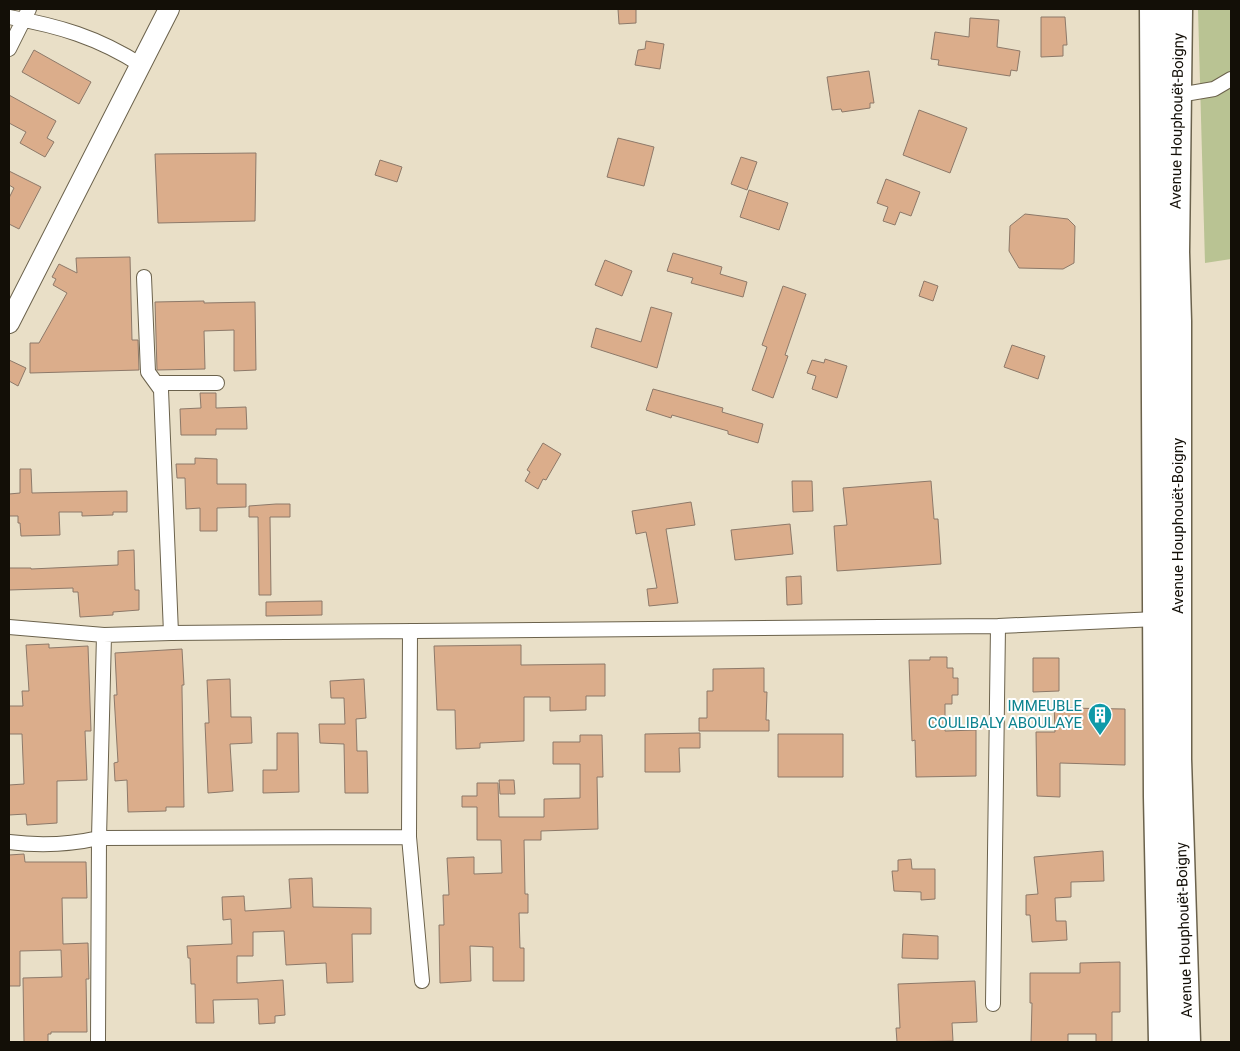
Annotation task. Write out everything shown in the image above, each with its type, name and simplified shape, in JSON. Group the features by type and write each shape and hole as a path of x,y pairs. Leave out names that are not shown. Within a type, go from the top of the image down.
{"highway":[{"name":"Avenue Houphouët-Boigny","path":"1153,9 1165,97 1176,252 1178,340 1178,759 1187,1042"},
{"name":"Avenue Houphouët-Boigny","path":"1162,1042 1157,797 1156,620 1165,97 1179,9"}],"main road":[{"path":"9,323 169,9"}],"street":[{"path":"9,17 26,14 118,50 141,65"},
{"path":"9,49 26,14"},
{"path":"1165,97 1214,89 1231,79"},
{"path":"144,277 148,372 161,390 171,633"},
{"path":"156,384 216,383"},
{"path":"9,627 104,635 998,626 1156,620"},
{"path":"993,1004 998,626"},
{"path":"410,631 409,837 422,981"},
{"path":"98,1042 99,838 104,635"},
{"path":"9,842 38,846 74,844 99,838 409,837"}],"green space":[{"path":"1198,9 1231,9 1231,259 1205,263"}],"building":[{"path":"618,9 636,9 636,23 619,24"},
{"path":"1041,17 1065,17 1067,45 1063,45 1063,56 1041,57"},
{"path":"970,18 999,20 997,47 1020,51 1017,71 1011,70 1010,76 938,65 939,60 931,59 935,32 969,37"},
{"path":"646,41 664,44 660,69 635,65 638,50 645,49"},
{"path":"34,50 91,82 79,104 22,72"},
{"path":"869,71 874,103 870,103 870,108 842,112 841,109 832,110 827,77"},
{"path":"9,95 56,121 47,138 54,142 45,157 20,143 26,132 9,123"},
{"path":"919,110 967,128 950,173 903,155"},
{"path":"618,138 654,147 644,186 607,177"},
{"path":"256,153 255,221 158,223 155,154"},
{"path":"741,157 757,162 747,190 731,184"},
{"path":"380,160 402,167 397,182 375,175"},
{"path":"9,171 41,187 19,229 9,224 9,198 14,188 9,185"},
{"path":"886,179 920,192 911,216 900,212 895,225 883,221 888,207 877,203"},
{"path":"749,190 788,203 779,230 740,217"},
{"path":"1025,214 1068,219 1075,226 1074,263 1063,269 1019,268 1009,251 1010,226"},
{"path":"673,253 722,267 720,274 747,282 743,297 691,283 693,278 667,271"},
{"path":"130,257 132,340 138,340 139,370 30,373 30,343 39,343 67,293 53,285 56,279 52,277 59,264 77,273 76,258"},
{"path":"605,260 632,271 622,296 595,285"},
{"path":"924,281 938,286 933,301 919,296"},
{"path":"783,286 806,294 785,355 788,356 773,398 752,390 767,347 762,345"},
{"path":"204,301 204,303 255,302 256,370 234,371 234,330 204,331 205,369 157,370 155,302"},
{"path":"651,307 672,313 657,368 591,347 596,328 641,342"},
{"path":"1012,345 1045,356 1038,379 1004,367"},
{"path":"825,359 847,366 837,398 812,389 816,376 807,373 812,360 824,363"},
{"path":"9,360 26,368 18,386 9,381"},
{"path":"653,389 723,408 722,412 763,424 758,443 728,434 728,431 672,415 671,418 646,410"},
{"path":"200,393 216,393 216,408 246,407 247,429 216,429 216,435 181,435 180,409 201,408"},
{"path":"543,443 561,454 546,480 543,479 538,489 525,481 530,472 527,470"},
{"path":"195,458 217,459 217,484 246,484 246,507 217,508 217,531 200,531 200,508 186,509 185,478 177,478 176,464 195,464"},
{"path":"20,469 31,469 32,493 127,491 127,512 113,512 113,515 82,516 82,512 59,512 60,535 21,536 18,516 9,516 9,494 20,493"},
{"path":"792,481 812,481 813,511 793,512"},
{"path":"931,481 934,519 938,519 941,564 837,571 834,526 847,525 843,488"},
{"path":"691,502 695,525 666,529 678,603 649,606 647,589 657,588 646,532 636,534 632,511"},
{"path":"290,504 290,517 270,517 271,595 259,595 258,517 249,517 249,506"},
{"path":"790,524 793,554 735,560 731,530"},
{"path":"134,550 135,590 139,590 139,610 113,612 113,615 80,617 78,592 73,592 73,588 9,590 9,568 31,569 118,565 118,551"},
{"path":"801,576 802,604 787,605 786,577"},
{"path":"322,601 322,615 266,616 266,602"},
{"path":"49,644 49,648 88,646 91,731 85,731 87,780 57,781 57,823 27,825 26,814 9,815 9,785 24,784 22,734 9,734 9,706 23,706 22,691 29,691 26,645"},
{"path":"521,645 521,665 605,664 605,696 586,696 586,710 550,711 550,697 524,697 524,741 480,743 480,748 456,749 455,710 437,710 434,646"},
{"path":"182,649 184,685 182,685 182,690 184,807 166,807 166,811 128,812 127,780 115,781 114,763 118,762 114,695 117,695 115,653"},
{"path":"930,657 947,657 947,668 953,668 953,678 958,678 958,695 952,695 952,704 945,704 945,731 976,730 976,776 916,777 915,740 912,741 909,660 930,660"},
{"path":"1033,658 1059,658 1059,691 1033,692"},
{"path":"764,668 764,692 767,692 766,720 769,720 769,731 699,731 699,718 707,718 707,691 713,691 713,669"},
{"path":"230,679 231,717 251,717 252,743 230,744 233,791 208,793 205,723 209,723 207,680"},
{"path":"364,679 366,718 356,719 357,751 367,751 368,793 345,793 344,744 320,743 319,724 345,724 344,698 331,698 330,681"},
{"path":"1066,701 1066,708 1125,709 1125,765 1060,763 1060,797 1037,796 1036,732 1055,732 1054,702"},
{"path":"277,733 298,733 299,792 263,793 263,770 277,770"},
{"path":"700,733 700,748 679,748 680,772 645,772 645,734"},
{"path":"778,734 843,734 843,777 778,777"},
{"path":"580,735 602,735 603,777 597,777 598,829 541,831 541,840 524,840 525,894 528,894 528,913 519,913 520,948 524,948 524,981 493,981 493,947 470,946 471,981 440,983 439,925 444,925 443,895 449,895 447,858 474,857 474,874 502,873 501,840 477,840 477,807 462,807 462,796 477,796 477,783 498,783 499,817 544,817 544,799 580,798 580,764 553,764 553,742 580,742"},
{"path":"499,780 514,780 515,794 500,794"},
{"path":"1103,851 1104,881 1071,882 1071,897 1055,898 1056,921 1066,921 1067,940 1032,942 1030,915 1026,915 1026,895 1038,894 1034,857"},
{"path":"24,854 25,862 86,862 87,898 62,898 63,944 88,943 89,979 86,979 87,1032 51,1032 51,1034 48,1034 48,1042 24,1042 23,978 62,977 61,950 20,951 20,986 9,986 9,855"},
{"path":"911,859 912,869 935,869 935,899 921,900 921,892 894,891 892,871 898,871 898,860"},
{"path":"312,878 313,907 371,908 371,934 352,934 353,982 327,983 326,963 286,965 284,931 253,932 253,956 237,956 237,983 283,980 285,1015 275,1016 275,1023 259,1024 258,999 213,1000 214,1023 196,1023 195,984 191,984 190,958 188,958 187,946 232,944 231,919 223,920 222,897 244,896 245,911 291,908 289,879"},
{"path":"903,934 938,936 938,959 902,958"},
{"path":"1120,962 1120,1012 1112,1012 1112,1042 1096,1042 1096,1034 1068,1034 1068,1042 1031,1042 1032,1003 1030,1003 1030,973 1080,973 1080,963"},
{"path":"975,981 977,1022 952,1023 953,1041 897,1042 896,1028 900,1028 898,984"}],"place":[{"name":"IMMEUBLE COULIBALY ABOULAYE","path":"1100,736"}]}
